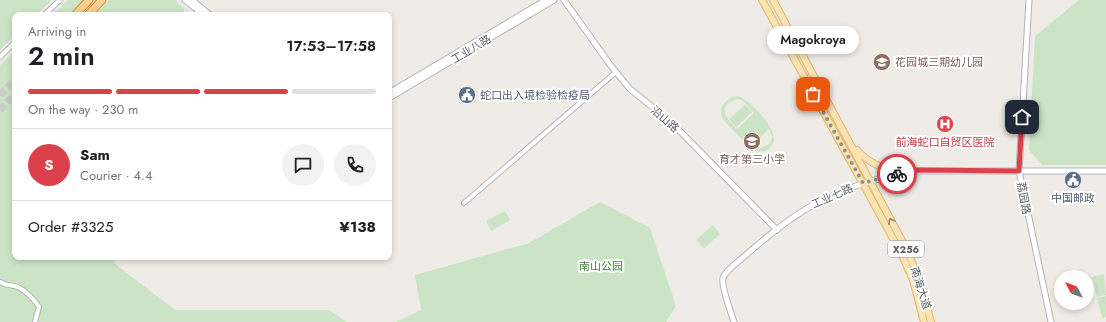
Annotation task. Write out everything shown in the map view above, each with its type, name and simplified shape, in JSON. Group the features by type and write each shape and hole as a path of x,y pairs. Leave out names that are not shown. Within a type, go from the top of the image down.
{"highway":[{"path":"78,12 89,0"},
{"path":"91,12 102,0"}],"main road":[{"name":"南海大道","path":"762,0 908,266 924,322"},
{"name":"南海大道","path":"773,0 851,143 913,264 931,322"},
{"path":"851,143 860,153 878,166 897,171 907,171"}],"street":[{"path":"47,12 60,0"},
{"path":"186,0 200,12"},
{"path":"192,0 206,12"},
{"name":"工业八路","path":"392,91 546,0"},
{"name":"工业八路","path":"392,96 554,0"},
{"name":"沿山路","path":"564,0 630,89 671,122 777,230"},
{"name":"荔园路","path":"1029,0 1019,171 1050,322"},
{"path":"0,57 12,45"},
{"path":"464,203 616,72"},
{"name":"工业七路","path":"734,322 723,282 725,274 801,211 822,198 863,183 907,171 1106,171"},
{"path":"0,282 8,286 18,287 34,300 40,307 35,322"}],"green space":[{"path":"0,0 52,0 39,12 12,12 12,38 0,50"},
{"path":"68,0 83,0 72,12 55,12"},
{"path":"109,0 175,0 185,9 183,12 98,12"},
{"path":"1079,0 1106,0 1106,165 1042,165 1029,150 1035,36"},
{"path":"12,54 12,260 114,260 114,263 175,310 328,310 347,322 0,322 0,65"},
{"path":"737,96 748,102 761,114 771,129 774,141 770,148 766,151 761,152 751,148 723,119 721,115 722,107 729,98","holes":["737,99 743,101 754,113 737,129 725,114 728,103","769,129 772,137 768,145 760,148 752,145"]},
{"path":"745,105 752,112 736,127 729,119"},
{"name":"南山公园","path":"600,202 650,228 676,306 666,322 396,322 421,310 415,275 529,243"},
{"path":"505,211 510,220 491,231 486,221"},
{"path":"713,225 720,234 704,248 696,240"},
{"path":"1104,274 1106,295 1097,297 1094,285 1094,276"},
{"path":"1106,296 1106,317 1102,318 1097,298"}],"tunnel":[{"path":"0,95 12,82"},
{"path":"0,110 12,97"}],"way so far":[{"path":"813,94 863,183 897,174"}],"place":[{"name":"花园城三期幼儿园","path":"882,62"},
{"name":"Magokroya","path":"813,94"},
{"name":"蛇口出入境检验检疫局","path":"467,95"},
{"name":"前海蛇口自贸区医院","path":"945,124"},
{"name":"育才第三小学","path":"752,141"},
{"name":"中国邮政","path":"1073,180"}],"route":[{"path":"897,174 919,170 1019,171 1022,117"}]}
